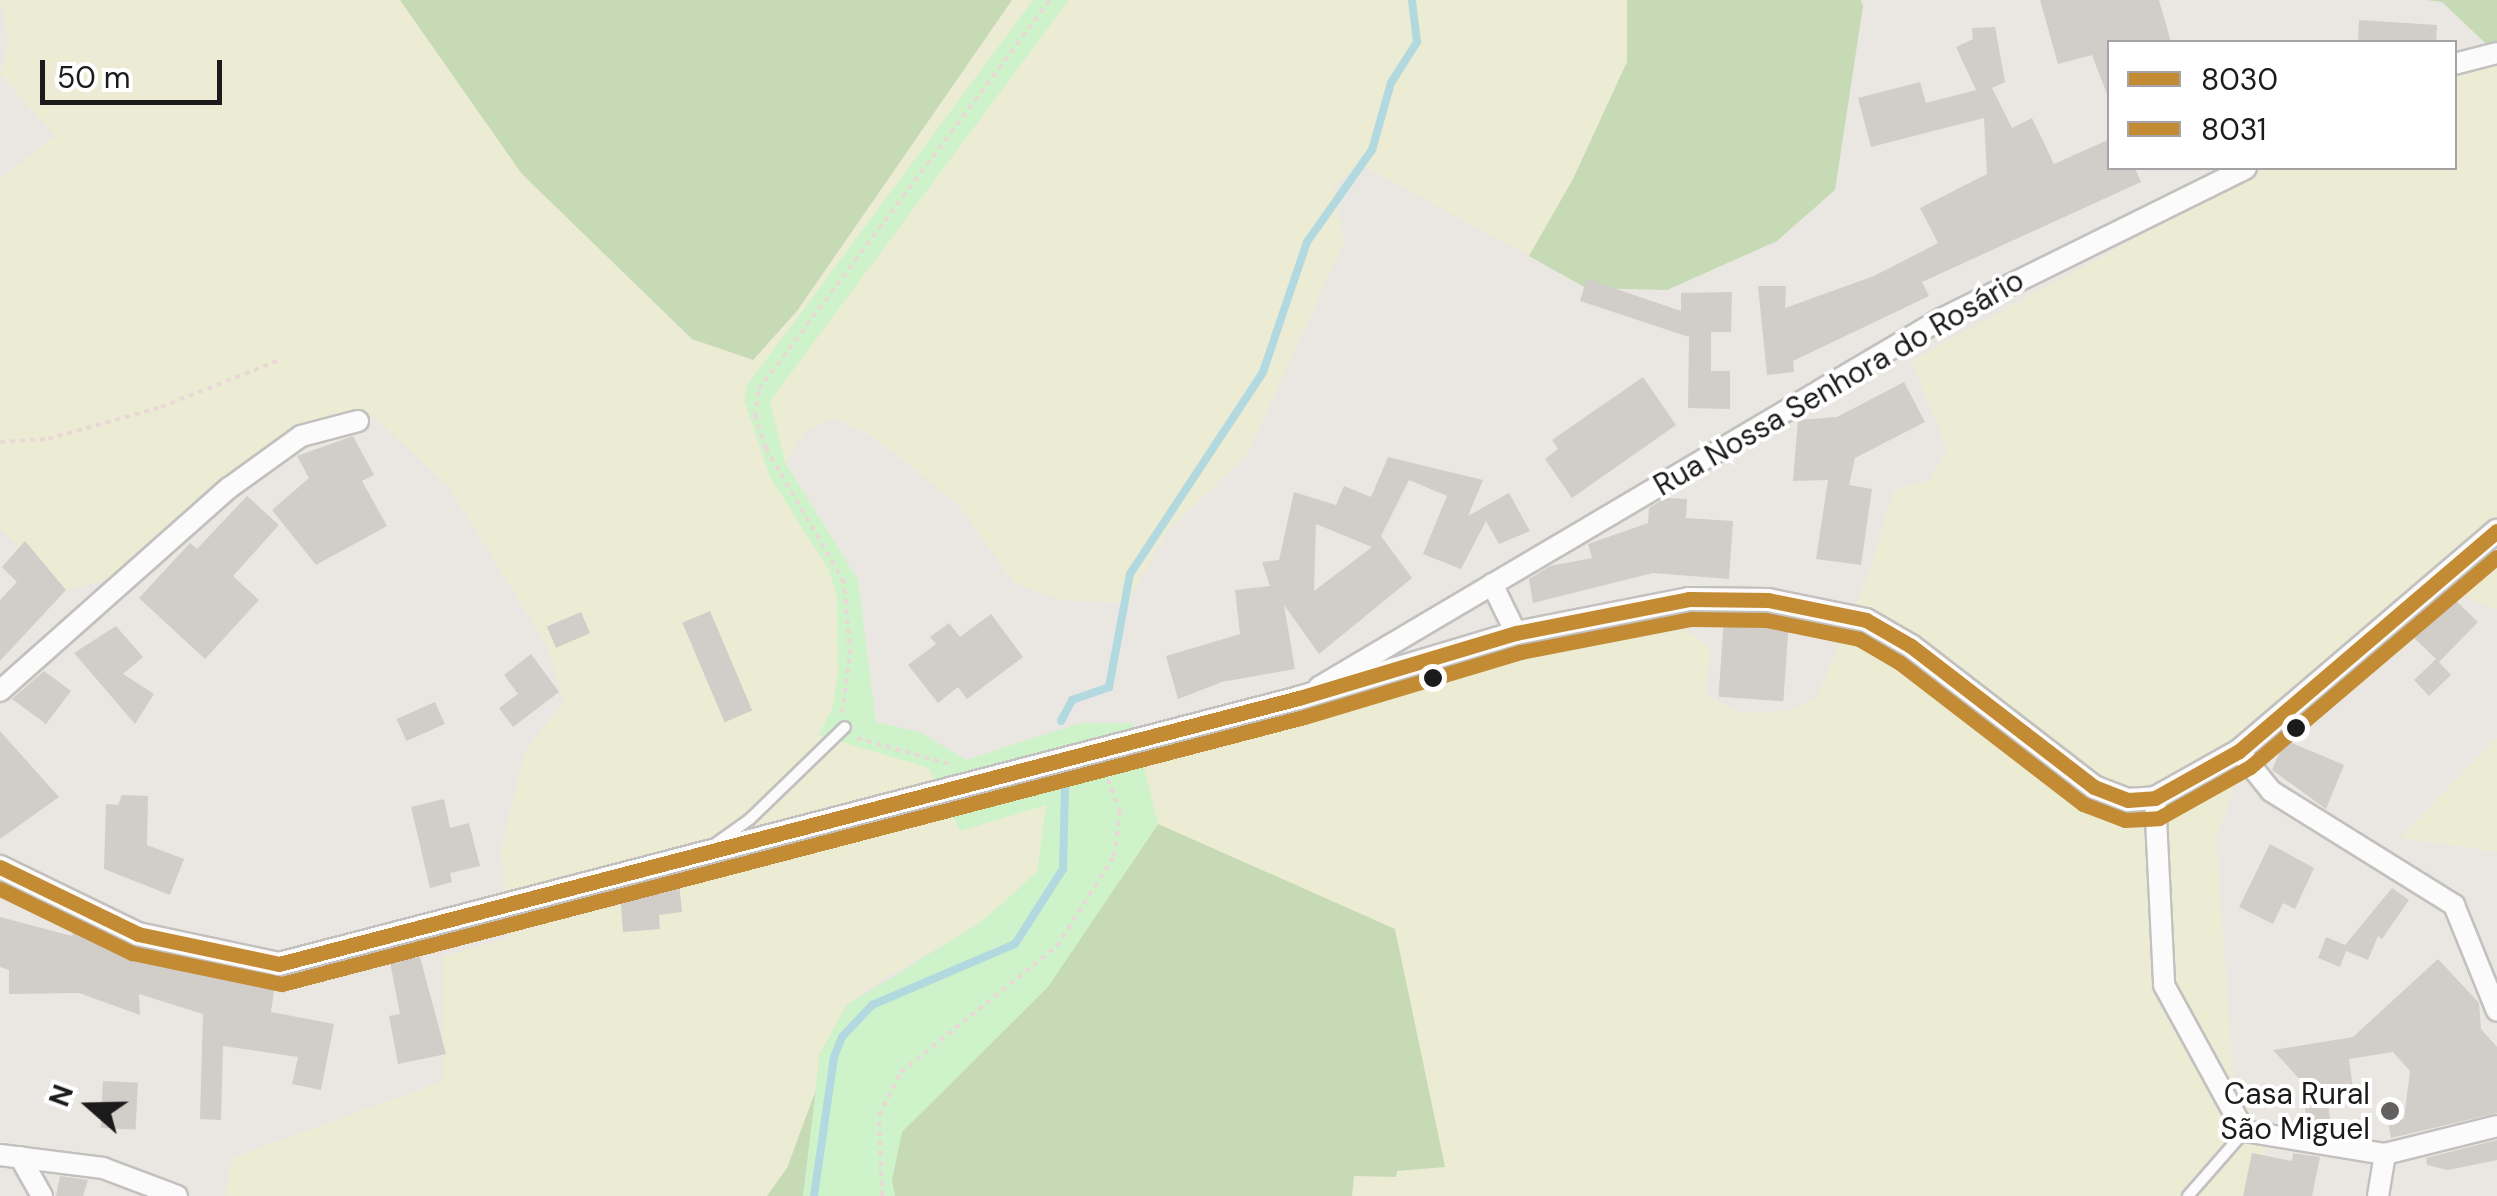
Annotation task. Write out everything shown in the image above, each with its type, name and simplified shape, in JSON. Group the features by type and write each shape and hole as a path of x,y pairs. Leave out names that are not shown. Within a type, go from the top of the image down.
{"street":[{"path":"2457,63 2497,53"},
{"name":"Rua Nossa Senhora do Rosário","path":"1299,698 1941,319 2242,170"},
{"path":"0,691 229,488 301,436 358,420"},
{"path":"0,867 138,934 280,964 1299,698 1516,633 1690,599 1829,609 1866,620 1911,646 2094,787 2128,800 2155,798 2239,751 2497,530"},
{"path":"1492,584 1516,633"},
{"path":"2239,751 2271,791 2454,905 2497,1011"},
{"path":"2155,798 2164,985 2244,1131 2385,1154 2497,1126"},
{"path":"2378,1196 2385,1154"},
{"path":"10,1156 42,1196"},
{"path":"10,1156 103,1168 177,1196"}],"lane":[{"path":"706,850 750,819 846,727"},
{"path":"2188,1196 2244,1131"}],"path":[{"path":"970,784 945,762 859,740 846,727 844,582 766,448 755,416 759,389 1050,0"},
{"path":"0,442 48,439 176,403 282,359"},
{"path":"882,1196 879,1115 901,1072 1057,946 1114,856 1118,798 1097,764"}],"green space":[{"path":"0,0 400,0 522,174 691,339 753,360 797,311 1012,0 1627,0 1627,62 1573,179 1529,256 1360,164 1334,185 1344,243 1247,455 1169,529 1127,603 1062,600 1014,583 958,504 872,436 833,417 805,431 786,462 858,580 876,722 920,732 966,760 1080,723 1146,754 1566,645 1685,629 1711,648 1705,694 1737,712 1789,711 1817,697 1869,572 1894,490 1929,480 1948,450 1911,361 2259,170 2457,170 2457,75 2497,62 2497,610 2433,584 2256,724 2216,840 2233,1072 2272,1166 2266,1196 1352,1196 1354,1167 986,920 866,989 820,1054 816,1090 787,1168 767,1196 225,1196 232,1158 443,1081 443,956 509,938 501,850 525,751 564,701 546,644 448,486 372,415 324,425 108,580 65,590 0,529 0,179 55,136 0,74 9,40"},
{"path":"400,0 1012,0 797,311 753,360 692,339 522,174"},
{"path":"1033,0 1069,0 770,401 785,462 858,580 876,722 920,732 966,760 1080,723 1133,723 1158,824 1048,987 902,1132 892,1180 895,1196 803,1196 820,1054 847,1005 981,922 1037,872 1046,805 960,831 929,768 819,735 833,706 838,673 837,596 828,568 771,479 744,400 748,384"},
{"path":"1627,0 1861,0 1863,6 1835,190 1777,241 1667,290 1586,288 1529,256 1573,179 1627,62"},
{"path":"2427,0 2497,0 2497,54 2442,2"},
{"path":"2497,737 2497,852 2400,838"},
{"path":"1158,824 1395,929 1445,1167 1397,1171 1396,1177 1354,1176 1352,1196 767,1196 787,1168 816,1090 820,1054 847,1005 986,920 1118,883"}],"building":[{"path":"2040,0 2159,0 2170,40 2107,40 2107,94 2092,55 2058,64"},
{"path":"2359,20 2437,25 2436,40 2358,40"},
{"path":"1995,27 2005,82 1992,88 2012,128 2032,118 2054,164 2107,140 2107,170 2136,170 2141,182 1922,282 1929,296 1793,361 1794,372 1767,375 1758,286 1786,286 1785,308 1874,276 1938,243 1920,208 1987,174 1984,118 1871,147 1858,98 1920,82 1926,103 1976,90 1956,47 1973,39 1972,28"},
{"path":"1587,279 1681,311 1681,293 1732,292 1731,332 1711,332 1711,371 1730,371 1730,409 1688,408 1689,337 1580,301"},
{"path":"1643,377 1676,425 1572,498 1545,459 1558,449 1552,440"},
{"path":"1904,382 1925,422 1855,458 1849,485 1872,489 1861,565 1816,559 1828,480 1793,481 1798,420 1837,417"},
{"path":"353,436 374,475 362,481 387,526 316,565 272,510 309,478 297,456"},
{"path":"1388,457 1483,480 1468,516 1509,493 1530,531 1499,544 1486,521 1461,569 1423,554 1447,496 1409,480 1381,536 1412,578 1319,654 1284,605 1295,669 1222,682 1178,699 1166,656 1240,634 1235,590 1270,586 1262,562 1279,560 1294,492 1336,505 1344,486 1371,497","holes":["1316,524 1372,547 1314,591"]},
{"path":"247,496 279,525 233,576 259,600 205,659 139,598 190,543 197,549"},
{"path":"1665,498 1687,499 1686,518 1733,521 1729,579 1653,573 1533,603 1529,579 1550,566 1592,558 1588,544 1648,523 1649,508"},
{"path":"25,541 66,590 0,661 0,600 17,582 2,567"},
{"path":"2448,593 2478,622 2439,662 2451,675 2429,696 2414,680 2436,659 2412,636 2419,629 2412,623"},
{"path":"710,611 752,710 725,722 682,623"},
{"path":"581,612 590,633 556,648 547,626"},
{"path":"991,614 1023,657 967,699 958,687 938,703 908,665 936,644 930,637 949,623 960,637"},
{"path":"1724,618 1789,623 1783,701 1718,697"},
{"path":"116,626 143,657 123,674 154,694 135,724 74,653"},
{"path":"531,654 559,692 513,727 499,708 518,694 504,675"},
{"path":"44,671 71,691 46,724 12,699"},
{"path":"435,702 445,724 406,741 397,719"},
{"path":"0,731 59,797 0,839"},
{"path":"2285,740 2344,765 2326,809 2272,770"},
{"path":"122,795 148,796 147,845 184,859 170,895 104,869 106,804 118,805"},
{"path":"444,799 450,828 469,823 480,866 450,873 452,882 430,888 411,807"},
{"path":"2270,844 2314,868 2295,909 2283,903 2273,924 2239,907"},
{"path":"679,883 682,912 659,915 660,929 623,932 620,891"},
{"path":"2392,888 2409,900 2382,939 2378,936 2368,960 2346,951 2340,967 2318,958 2326,937 2345,945"},
{"path":"0,917 72,936 76,926 218,975 275,984 271,1012 334,1024 321,1090 292,1084 298,1057 223,1046 221,1120 200,1119 203,1014 139,994 140,1015 79,993 9,994 9,970 0,967"},
{"path":"420,957 446,1054 398,1064 389,1016 400,1014 390,962"},
{"path":"2438,959 2479,1003 2481,1029 2497,1047 2497,1113 2391,1138 2388,1121 2404,1119 2410,1071 2393,1052 2349,1059 2353,1088 2326,1092 2332,1131 2307,1127 2302,1082 2273,1050 2353,1037"},
{"path":"103,1081 138,1083 135,1130 101,1128"},
{"path":"2497,1140 2497,1160 2448,1170 2427,1165 2426,1158"},
{"path":"2252,1153 2292,1161 2293,1153 2320,1157 2312,1196 2243,1196"},
{"path":"60,1176 88,1180 83,1196 56,1196"}],"waterway":[{"path":"1061,721 1072,700 1109,687 1130,574 1263,372 1307,242 1372,150 1391,83 1417,42 1412,0"},
{"path":"814,1196 834,1057 842,1037 872,1005 1015,944 1063,869 1065,786"}],"transit line":[{"name":"8030","path":"0,867 138,934 279,964 1299,698 1516,633 1689,599 1768,600 1866,620 1911,646 2094,787 2128,800 2155,798 2239,751 2497,531"},
{"name":"8031","path":"0,889 132,953 282,984 1304,717 1521,652 1691,619 1766,620 1859,639 1900,663 2083,804 2125,820 2159,818 2250,767 2497,557"}],"place":[{"name":"Casa Rural São Miguel","path":"2390,1111"}]}
